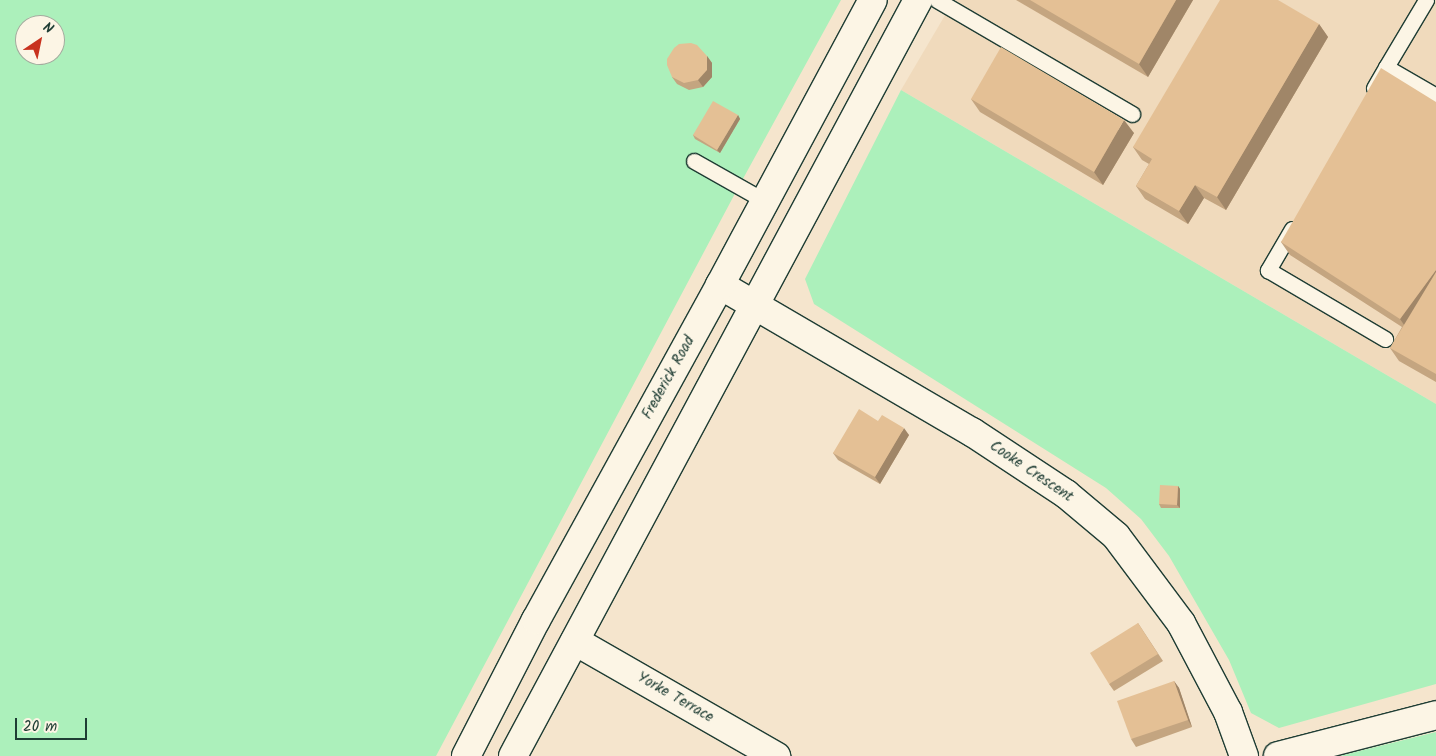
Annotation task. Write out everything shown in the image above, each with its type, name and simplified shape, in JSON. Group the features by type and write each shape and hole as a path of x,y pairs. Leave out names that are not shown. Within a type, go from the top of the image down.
{"main road":[{"name":"Frederick Road","path":"466,756 536,620 720,285 873,0"},
{"path":"514,756 918,0"},
{"name":"Cooke Crescent","path":"720,285 972,432 1066,494 1116,536 1181,623 1228,712 1244,756"},
{"name":"Yorke Terrace","path":"575,641 776,756"},
{"path":"1278,756 1436,715"}],"lane":[{"path":"936,0 1132,114"},
{"path":"1367,101 1426,0"},
{"path":"1386,67 1436,96"},
{"path":"694,161 765,201"},
{"path":"1298,219 1268,270 1385,339"}],"shaded area":[{"path":"954,0 1436,0 1436,404 901,90"}],"green space":[{"path":"0,0 841,0 739,186 436,756 0,756"},
{"path":"901,90 1436,404 1436,684 1279,728 1251,713 1229,660 1169,556 1141,519 1106,488 814,304 805,279"},
{"path":"1436,732 1436,756 1339,756"}],"building":[{"path":"1030,0 1176,0 1139,64"},
{"path":"1220,0 1278,0 1319,24 1217,197 1195,185 1179,211 1136,186 1152,159 1133,147"},
{"path":"691,43 697,45 707,56 707,70 698,80 684,83 672,77 667,65 667,59 679,44"},
{"path":"1001,47 1124,120 1094,172 971,99"},
{"path":"1381,68 1436,102 1436,270 1400,319 1281,242"},
{"path":"713,101 738,115 717,150 693,135"},
{"path":"1436,272 1436,374 1390,348"},
{"path":"859,409 878,421 882,415 904,428 875,477 833,453"},
{"path":"1160,485 1178,486 1177,505 1159,504"},
{"path":"1138,623 1158,654 1109,684 1090,653"},
{"path":"1174,681 1188,720 1131,739 1117,701"}]}
